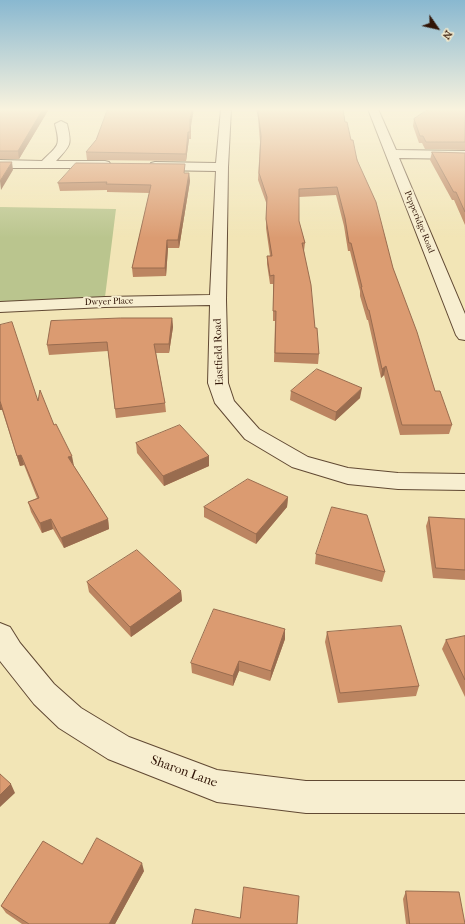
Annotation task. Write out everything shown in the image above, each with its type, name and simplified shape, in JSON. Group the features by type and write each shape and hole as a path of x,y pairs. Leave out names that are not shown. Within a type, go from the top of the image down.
{"street":[{"path":"46,164 57,152"},
{"name":"Eastfield Road","path":"223,152 218,300 218,383 225,403 252,434 300,462 348,476 398,481 465,482"},
{"path":"392,154 465,154"},
{"name":"Pepperidge Road","path":"392,154 465,335"},
{"path":"0,164 115,165"},
{"path":"145,166 222,167"},
{"name":"Dwyer Place","path":"0,307 113,301 218,300"},
{"name":"Sharon Lane","path":"0,635 10,652 44,694 70,718 118,748 217,786 306,797 465,797"}],"green space":[{"path":"0,207 116,209 105,297 0,303"}],"building":[{"path":"92,152 186,152 186,154"},
{"path":"260,152 355,152 357,160 376,202 393,268 417,332 435,391 440,391 452,425 402,425 386,366 382,369 369,310 361,287 351,243 349,243 345,218 337,187 299,189 299,221 305,243 302,243 311,285 319,354 275,353 276,311 273,311 274,275 270,276 267,256 272,256 266,219 267,197 259,173"},
{"path":"432,152 465,153 465,212 456,192 454,192"},
{"path":"0,162 12,162 0,181"},
{"path":"76,163 185,164 184,173 189,173 178,240 167,240 165,268 132,268 151,185 106,184 107,182 58,183"},
{"path":"121,318 172,318 169,344 154,344 165,403 115,409 107,342 47,345 51,321"},
{"path":"12,322 38,401 40,390 54,425 56,424 72,456 68,457 108,519 61,538 51,519 40,523 28,502 39,498 21,455 17,456 0,401 0,325"},
{"path":"317,369 362,388 336,412 291,391"},
{"path":"180,425 209,456 163,476 136,443"},
{"path":"248,479 288,497 256,534 204,507"},
{"path":"332,507 367,515 385,572 316,554"},
{"path":"429,517 465,519 465,570 436,568"},
{"path":"137,550 181,591 130,627 87,582"},
{"path":"214,609 285,629 271,671 239,661 233,676 191,663"},
{"path":"401,626 419,686 340,693 327,632"},
{"path":"465,636 465,680 446,640"},
{"path":"0,774 11,784 0,795"},
{"path":"97,838 142,863 109,924 29,924 1,906 43,841 82,864"},
{"path":"244,887 299,896 297,924 192,924 195,909 240,918"},
{"path":"406,891 459,892 465,924 410,924"}]}
